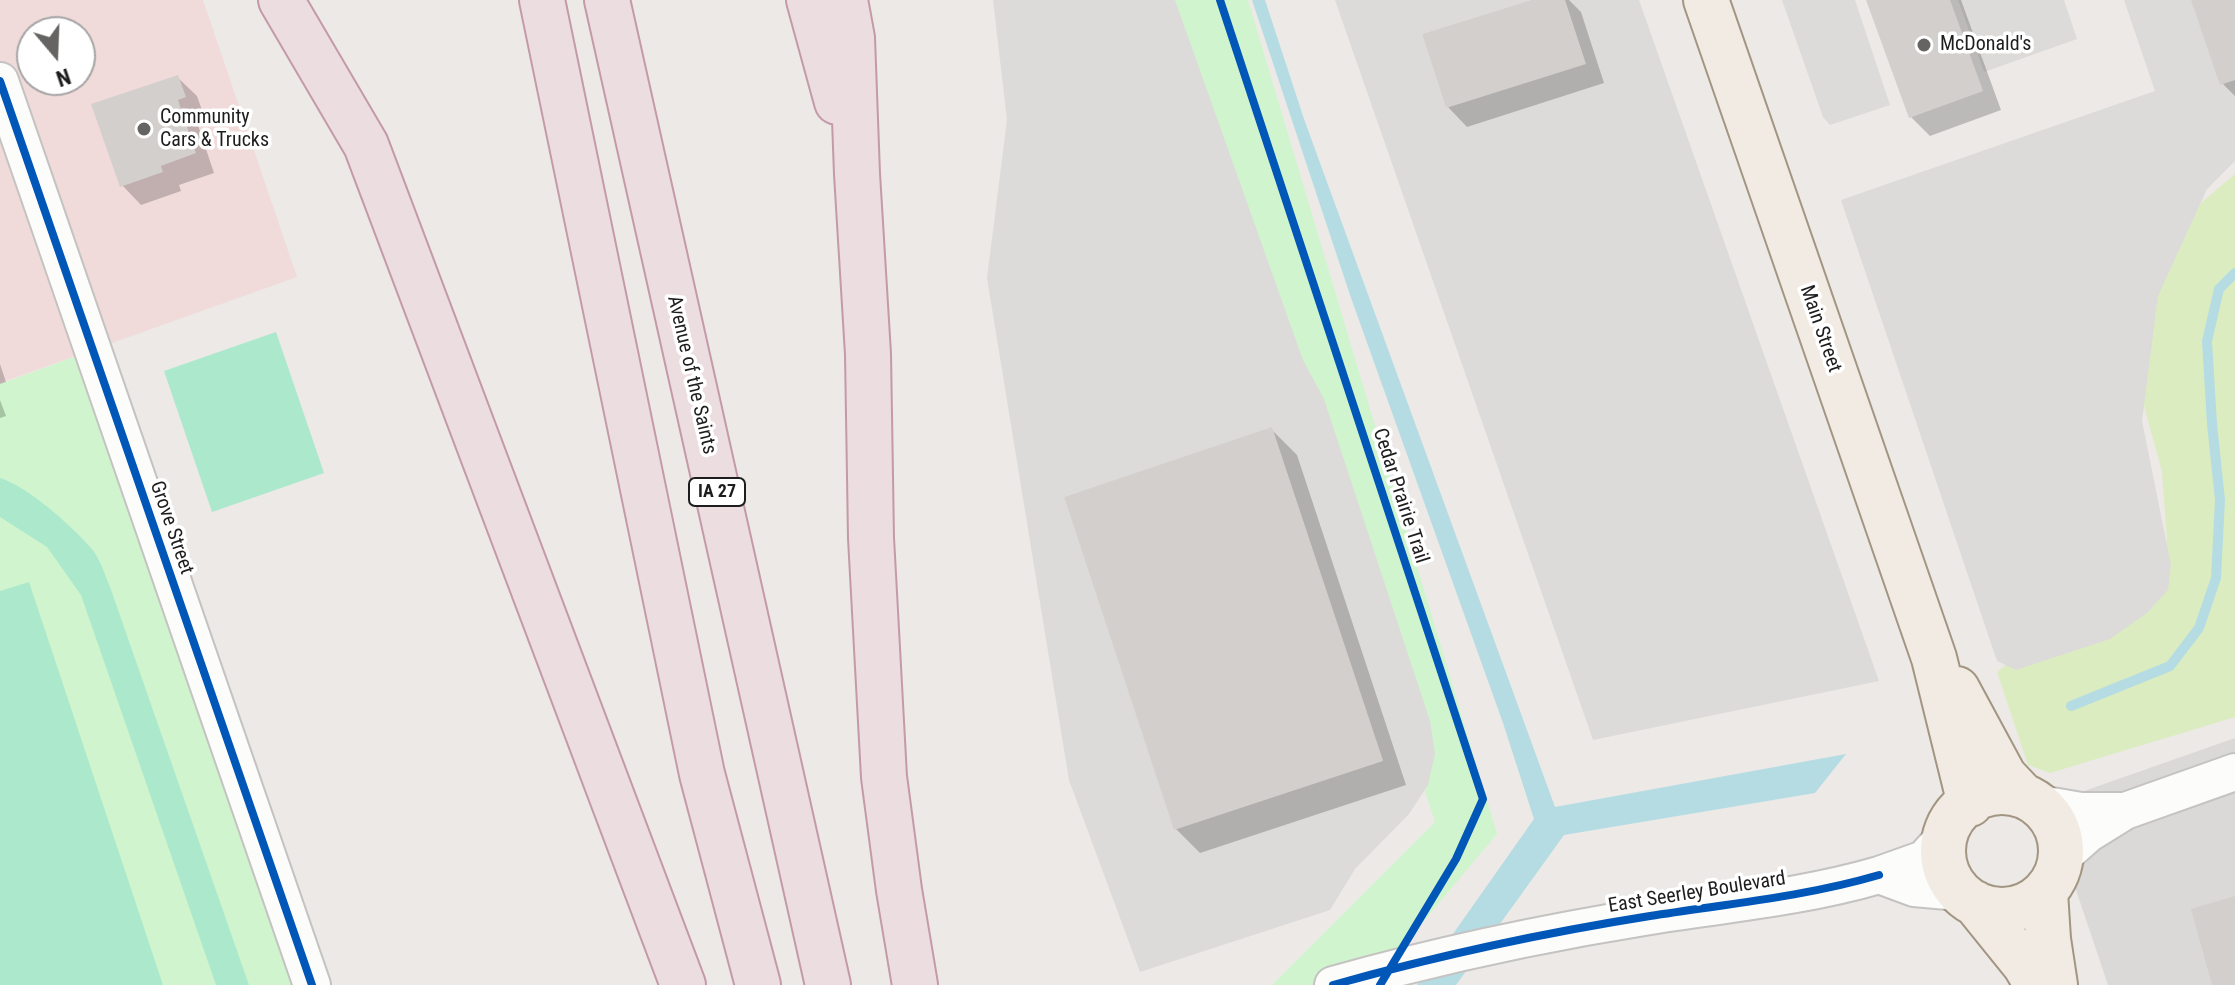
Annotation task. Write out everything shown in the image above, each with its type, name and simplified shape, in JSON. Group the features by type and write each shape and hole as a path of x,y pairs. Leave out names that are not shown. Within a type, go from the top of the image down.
{"highway":[{"path":"281,0 366,145 683,985"},
{"path":"542,0 702,774 758,985"},
{"name":"Avenue of the Saints","path":"607,0 828,985"},
{"path":"809,0 857,174"},
{"path":"845,0 852,38 868,354 871,538 884,777 915,985"}],"main road":[{"name":"Main Street","path":"1706,0 1934,658 1957,821"},
{"name":"Main Street","path":"1934,658 1963,698 2004,776 2031,800"},
{"path":"2037,985 2025,965 1948,876 1943,857 1957,821 1983,795 2002,791 2031,800 2053,820 2060,838 2053,875 2048,939 2055,985"},
{"path":"1967,898 1993,909 2012,909 2030,903 2053,875"}],"street":[{"name":"Grove Street","path":"0,81 312,985"},
{"path":"2053,875 2088,834 2125,811 2235,772"},
{"path":"2031,800 2081,811 2125,811"},
{"name":"East Seerley Boulevard","path":"1347,981 1528,938 1648,916 1765,900 1879,875 1924,859 1957,821"},
{"path":"1879,875 1914,888 1967,898"}],"shaded area":[{"path":"0,0 203,0 297,277 0,383"},
{"path":"993,0 1175,0 1303,360 1324,399 1430,721 1435,754 1428,785 1409,814 1355,869 1330,910 1140,972 1069,780 987,278 1007,120","holes":["1272,428 1383,760 1174,829 1064,497"]},
{"path":"1335,0 1531,0 1422,34 1446,108 1585,64 1565,0 1639,0 1879,681 1593,740"},
{"path":"1782,0 1855,0 1890,105 1830,125 1823,117"},
{"path":"1958,0 2064,0 2077,39 1984,72"},
{"path":"2124,0 2191,0 2235,80 2235,161 2207,189 2158,296 2142,421 2171,565 2168,590 2147,613 2110,639 2016,670 1997,661 1841,200 2155,91"},
{"path":"2235,738 2235,985 2108,985 2047,804"}],"green space":[{"path":"1169,0 1248,0 1497,834 1370,985 1272,985 1435,822"},
{"path":"2235,174 2235,717 2050,773 2028,765 1997,672 2011,661 2158,581 2167,541 2162,472 2143,402 2152,283 2170,239 2202,202"},
{"path":"276,332 324,473 212,512 164,371"},
{"path":"93,350 312,985 0,985 0,384"},
{"path":"0,478 23,489 61,518 83,539 100,562 249,985 216,985 81,595 47,547 0,517"},
{"path":"29,582 163,985 0,985 0,591"}],"water":[{"path":"1252,0 1265,0 1304,119 1555,807 1846,754 1815,793 1564,835 1456,985 1417,985 1534,819 1503,723 1350,295"}],"building":[{"path":"1531,0 1565,0 1586,64 1446,108 1422,34"},
{"name":"McDonald's","path":"1866,0 1950,0 1983,91 1909,118"},
{"path":"2191,0 2235,0 2235,80 2220,85"},
{"name":"Community Cars & Trucks","path":"178,75 186,97 178,100 196,153 161,166 163,172 120,187 91,104"},
{"path":"1272,427 1383,761 1174,830 1064,497"},
{"path":"2235,896 2235,985 2212,985 2191,909"}],"waterway":[{"path":"2071,706 2170,666 2199,628 2216,578 2220,500 2207,341 2219,289 2235,273"}],"cycle path":[{"name":"Cedar Prairie Trail","path":"1220,0 1483,799 1456,859 1380,985"},
{"path":"0,81 312,985"},
{"path":"1333,985 1530,938 1794,894 1879,875"}],"place":[{"name":"McDonald's","path":"1924,45"},
{"name":"Community Cars & Trucks","path":"144,129"}]}
